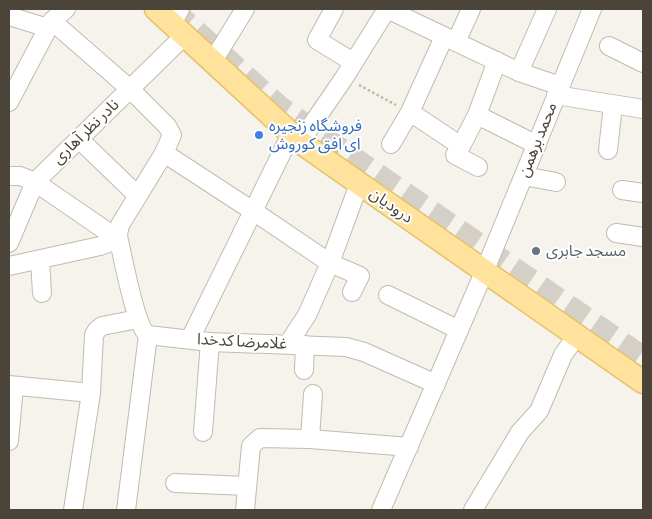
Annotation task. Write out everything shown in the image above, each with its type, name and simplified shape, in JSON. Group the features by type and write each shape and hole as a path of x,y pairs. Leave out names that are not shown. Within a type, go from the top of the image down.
{"main road":[{"name":"درودیان","path":"173,19 213,61 295,138 643,382"}],"street":[{"path":"9,102 50,25 66,9"},
{"path":"213,61 245,9"},
{"path":"334,9 317,40 353,62"},
{"path":"190,339 253,211 295,138 344,78 387,9 558,91 613,105 643,109"},
{"path":"391,144 450,39 471,9"},
{"path":"519,72 547,9"},
{"name":"محمد برهمن","path":"381,510 537,145 588,10"},
{"path":"9,16 50,25 130,90 170,131 171,140 120,225 116,236 108,243 9,266"},
{"name":"نادر نظر آهاری","path":"9,243 35,182 130,90 173,19"},
{"path":"609,46 643,62"},
{"path":"478,167 455,155 477,115 498,61"},
{"path":"608,150 613,105"},
{"path":"410,112 461,146"},
{"path":"477,115 537,145"},
{"path":"79,139 138,195"},
{"path":"164,153 330,263 360,276 352,292"},
{"path":"9,176 20,176 35,182 116,236 138,319 142,330 148,335 126,510"},
{"path":"524,176 556,182"},
{"path":"288,344 307,315 330,263 360,184"},
{"path":"622,190 643,193"},
{"path":"616,233 643,237"},
{"path":"40,260 42,293"},
{"path":"388,295 459,330"},
{"path":"73,510 91,393 94,335 102,326 138,319"},
{"name":"غلامرضا کدخدا","path":"148,335 210,342 346,348 364,352 436,384"},
{"path":"473,510 520,432 539,412 564,355 577,335"},
{"path":"203,432 210,342"},
{"path":"304,370 305,345"},
{"path":"9,441 11,386 91,393"},
{"path":"310,439 313,394"},
{"path":"245,510 251,446 260,438 310,439 409,447"},
{"path":"175,483 247,486"}],"path":[{"path":"344,78 410,112"}],"tunnel":[{"path":"172,9 280,107 643,357"}],"place":[{"name":"فروشگاه زنجیره ای افق کوروش","path":"259,135"},
{"name":"مسجد جابری","path":"536,251"}]}
